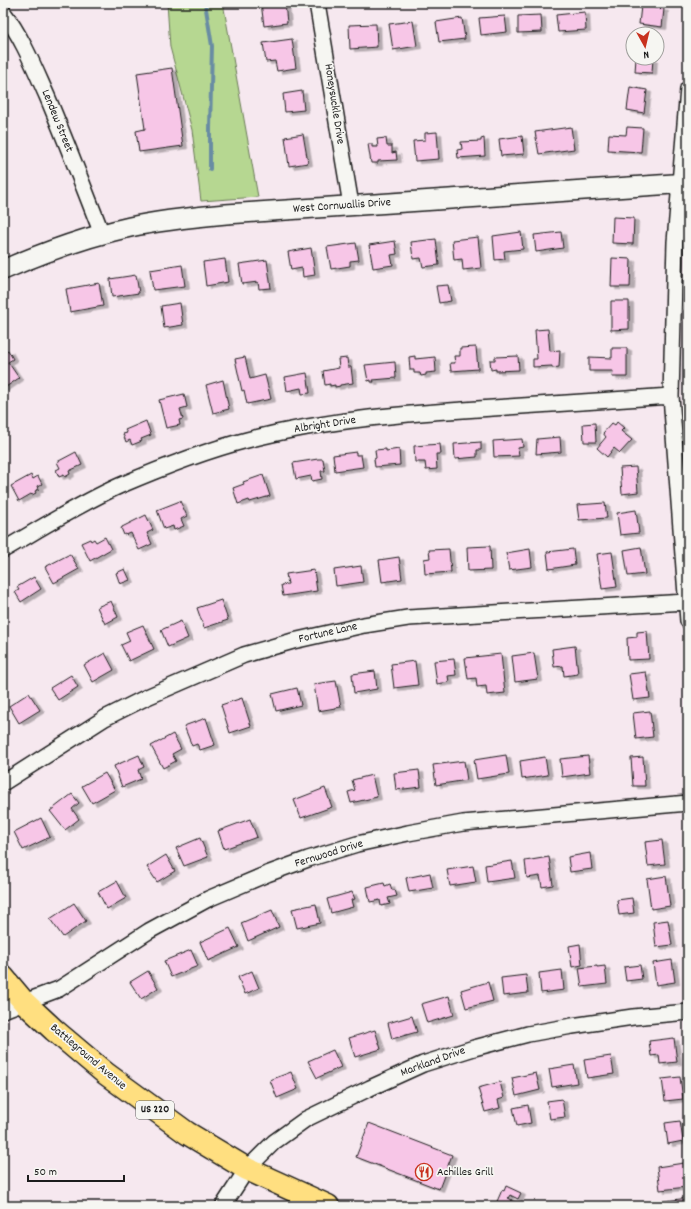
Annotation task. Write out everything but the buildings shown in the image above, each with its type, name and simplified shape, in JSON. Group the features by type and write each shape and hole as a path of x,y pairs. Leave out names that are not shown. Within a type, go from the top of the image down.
{"main road":[{"name":"Battleground Avenue","path":"3,978 24,1002 110,1078 187,1132 247,1169 328,1206"}],"street":[{"name":"Honeysuckle Drive","path":"317,3 351,205"},
{"name":"Lendew Street","path":"3,12 15,30 39,77 102,234"},
{"path":"688,89 684,184 675,242 671,396 688,621"},
{"name":"West Cornwallis Drive","path":"3,270 32,257 102,234 176,219 351,205 684,184"},
{"name":"Albright Drive","path":"3,550 82,505 119,486 212,450 248,440 321,424 390,415 671,396"},
{"name":"Fortune Lane","path":"3,783 105,718 140,700 244,655 292,641 364,625 408,618 686,602"},
{"name":"Fernwood Drive","path":"3,1010 59,989 149,931 208,899 266,874 357,844 462,823 688,803"},
{"name":"Markland Drive","path":"223,1206 247,1169 274,1142 306,1119 370,1088 430,1062 488,1044 528,1034 633,1017 688,1012"}],"green space":[{"path":"167,3 223,3 258,197 201,201 192,130 170,47"}],"waterway":[{"path":"205,3 212,46 210,169"}],"place":[{"name":"Achilles Grill","path":"424,1172"}]}
